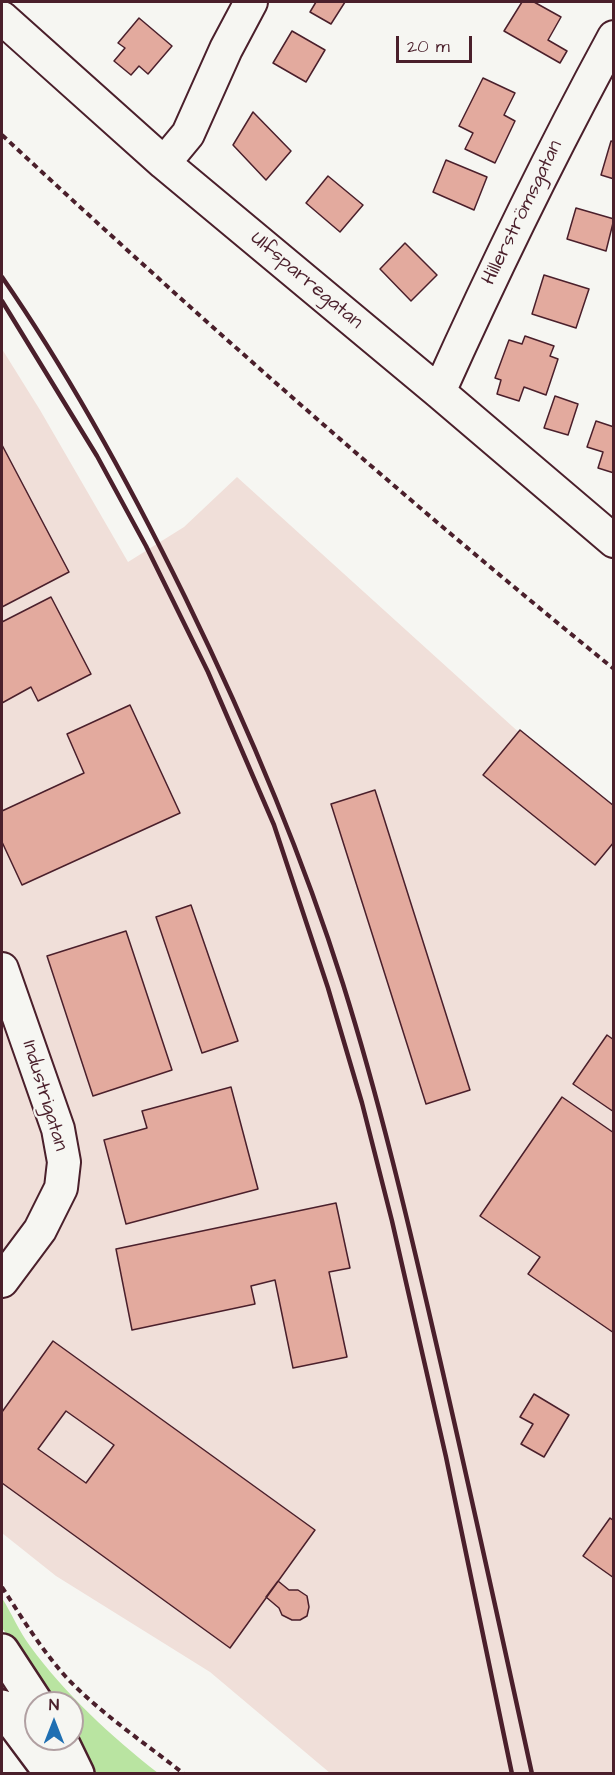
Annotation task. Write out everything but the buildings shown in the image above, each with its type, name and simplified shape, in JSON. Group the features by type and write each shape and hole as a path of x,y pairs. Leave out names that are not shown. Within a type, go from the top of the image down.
{"main road":[{"path":"2,1651 28,1691"},
{"path":"2,1707 52,1773"},
{"path":"66,1751 77,1773"}],"street":[{"path":"164,163 188,134 226,49 251,2"},
{"name":"Ulfsparregatan","path":"2,18 164,163 614,541"},
{"name":"Hillerströmsgatan","path":"439,392 490,279 574,110 614,37"},
{"name":"Industrigatan","path":"2,969 58,1129 64,1162 61,1188 40,1230 2,1281"}],"path":[{"path":"2,135 100,226 340,438 614,669"},
{"path":"2,1587 37,1642 68,1678 97,1706 184,1773"}],"shaded area":[{"path":"2,349 128,562 184,527 237,477 534,746 613,805 613,1773 330,1773 210,1672 56,1576 2,1533"}],"green space":[{"path":"2,1598 26,1640 67,1691 48,1691 2,1628"},
{"path":"84,1708 158,1773 95,1773 84,1748"}],"railway":[{"path":"2,277 53,354 100,434 185,597 230,692 271,788 327,934 369,1071 403,1202 532,1774"},
{"path":"2,301 97,456 146,546 208,672 274,825 328,988 362,1103 392,1221 446,1457 512,1774"}]}
